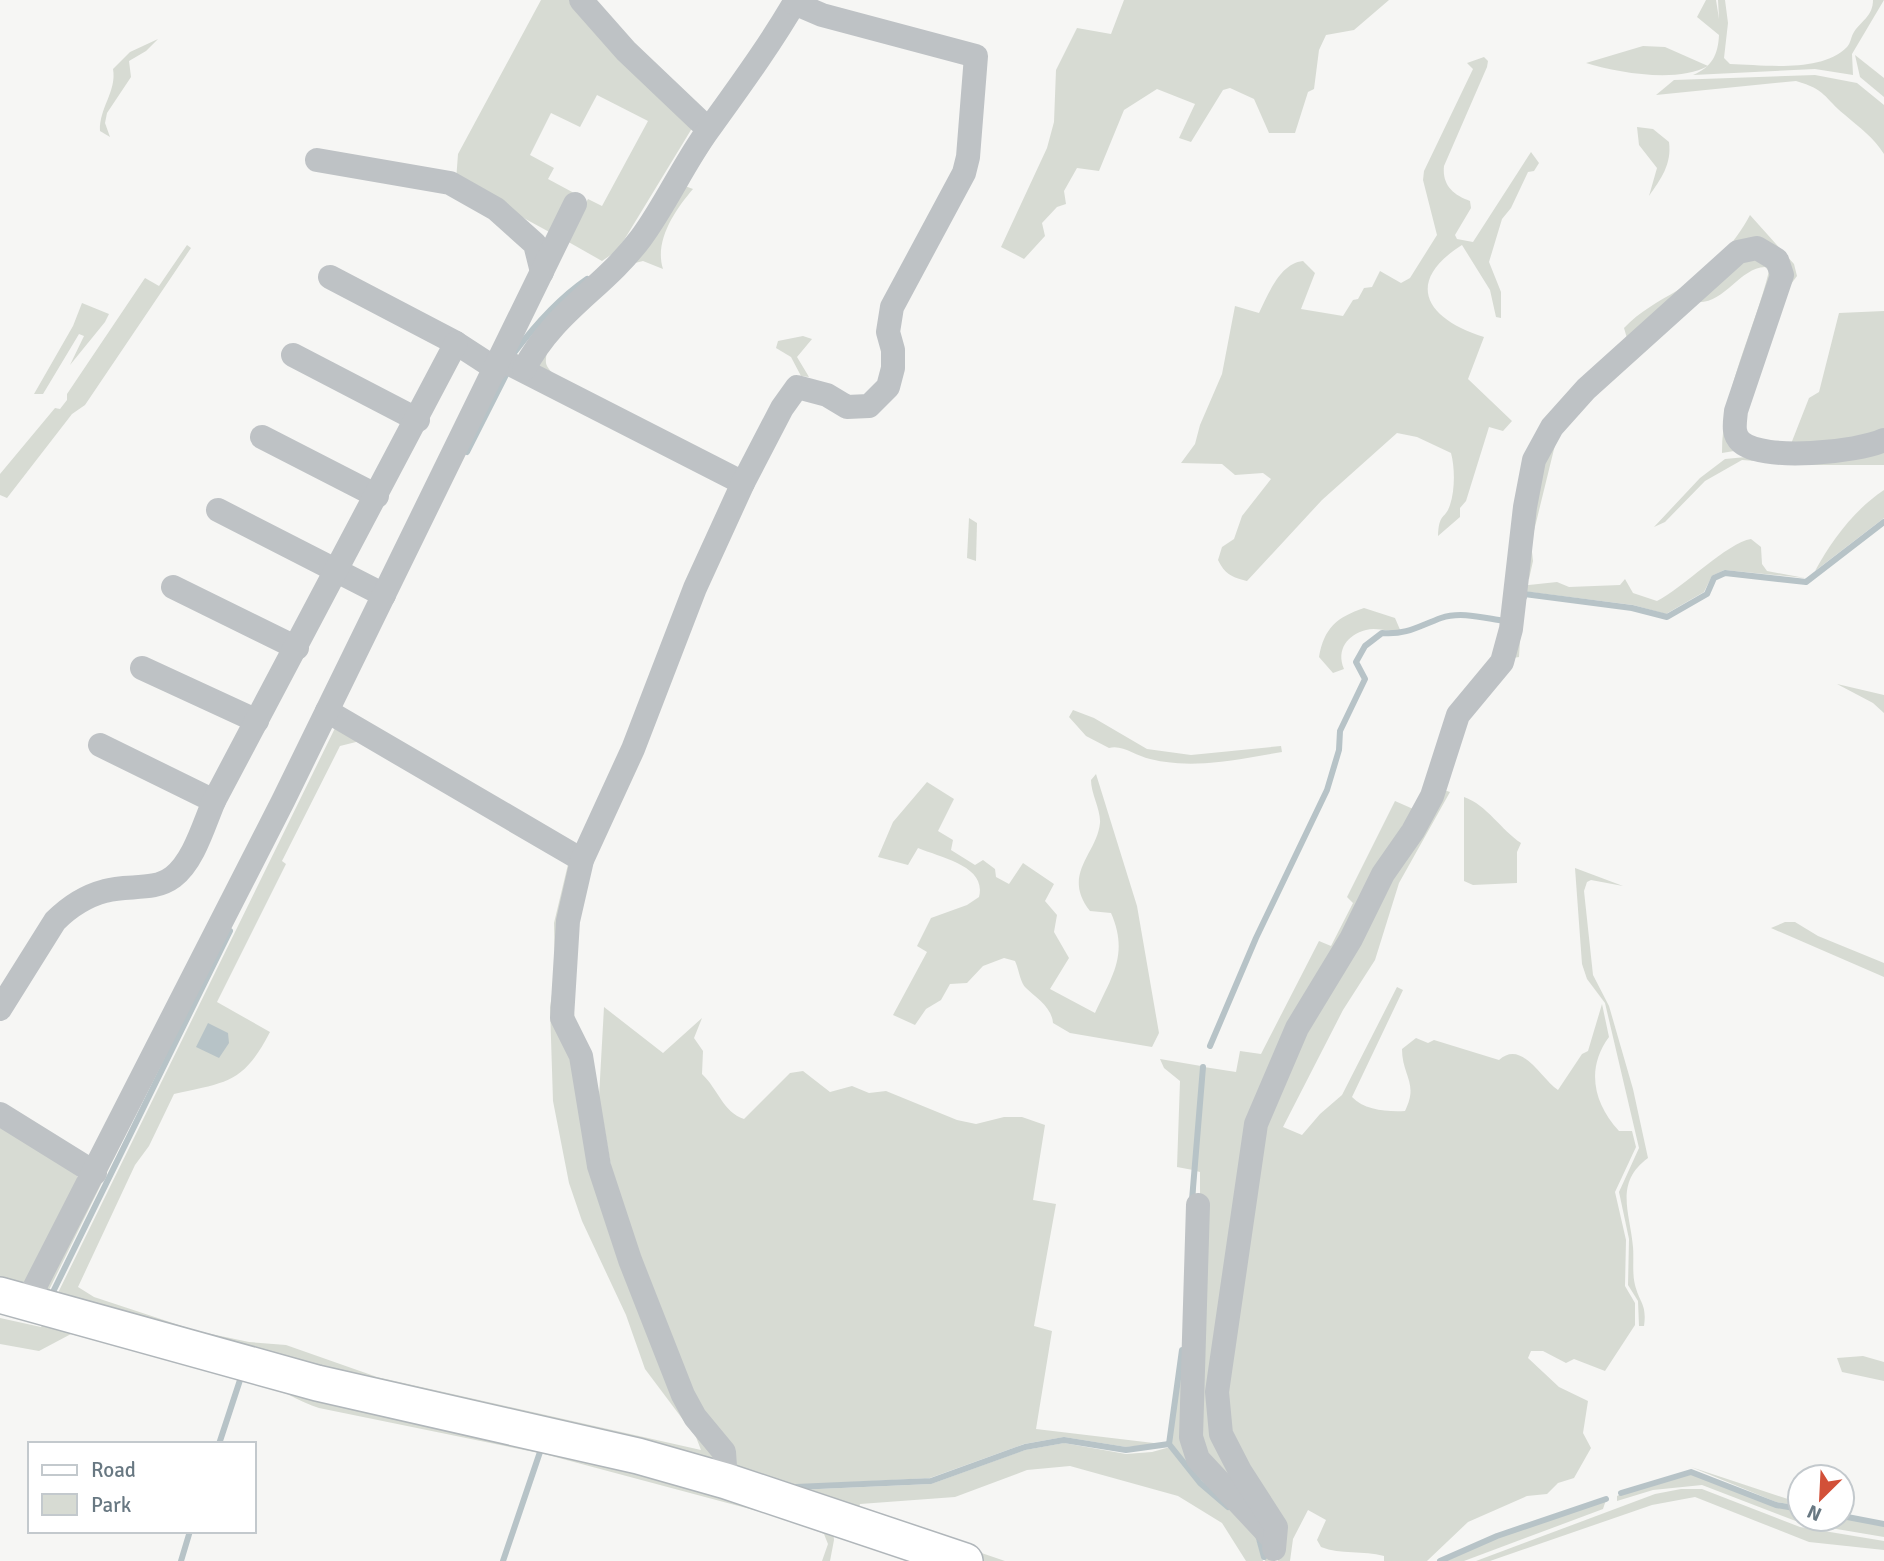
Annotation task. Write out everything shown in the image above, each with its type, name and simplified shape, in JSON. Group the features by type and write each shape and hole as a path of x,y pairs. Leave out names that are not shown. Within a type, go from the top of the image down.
{"street":[{"path":"581,0 626,51 708,130"},
{"path":"524,369 537,346 559,318 613,270 641,237 708,130 795,1 822,15 976,56 968,157 964,173 892,307 888,332 893,350 893,368 888,387 869,405 847,407 827,395 797,387 782,408 743,483 695,588 633,749 582,860 568,921 562,1018 567,1033 581,1056 597,1155 630,1260 683,1395 695,1417 724,1452 728,1467 726,1480"},
{"path":"317,160 450,183 496,209 535,244 542,272"},
{"path":"575,204 327,711 95,1173 14,1299 317,1383 625,1453 726,1480 965,1561"},
{"path":"1274,1555 1276,1527 1240,1471 1221,1434 1217,1392 1256,1124 1297,1028 1351,939 1384,874 1413,831 1432,796 1458,715 1492,678 1502,662 1511,629 1525,508 1534,460 1547,435 1586,389 1698,287 1738,252 1757,248 1777,260 1782,275 1736,411 1734,428 1740,441 1755,450 1802,452 1868,447 1884,440"},
{"path":"330,277 498,364 524,369 743,483"},
{"path":"0,1009 55,920 66,910 106,891 144,888 174,877 185,863 214,801 418,420 456,343"},
{"path":"293,355 418,420"},
{"path":"262,437 377,496"},
{"path":"218,510 384,595"},
{"path":"173,587 297,648"},
{"path":"142,668 257,721"},
{"path":"327,711 582,860"},
{"path":"100,745 214,801"},
{"path":"0,1114 95,1173"},
{"path":"1198,1205 1191,1437 1198,1459 1269,1533 1274,1555"}],"green space":[{"path":"541,0 573,0 694,125 618,250 602,261 565,240 588,199 602,206 648,121 597,95 580,127 551,113 530,155 554,168 548,179 574,193 553,234 456,181 458,154"},
{"path":"1124,0 1389,0 1354,30 1326,35 1319,50 1314,89 1308,92 1295,133 1269,133 1254,99 1230,88 1223,90 1191,142 1179,138 1195,104 1157,89 1124,110 1099,171 1077,168 1064,191 1066,204 1057,207 1042,223 1045,236 1024,259 1001,247 1047,148 1054,122 1056,70 1077,28 1111,34"},
{"path":"1706,0 1716,0 1719,19 1718,0 1725,0 1728,23 1724,58 1730,64 1792,66 1823,61 1836,55 1848,45 1854,32 1869,14 1873,0 1884,0 1852,54 1853,75 1815,69 1693,75 1709,64 1718,42 1719,35 1697,17"},
{"path":"796,7 801,9 685,186 693,189 668,226 661,248 663,269 643,261 631,264 568,322 549,348 546,359 553,374 742,472 740,476 534,368 533,362 555,329 644,243 712,131"},
{"path":"158,39 146,51 129,61 131,77 107,113 105,123 110,137 100,131 100,123 113,85 113,69 130,52"},
{"path":"1643,46 1665,47 1708,66 1681,74 1648,75 1586,63"},
{"path":"1855,55 1884,78 1884,97 1860,77"},
{"path":"1484,57 1488,61 1487,67 1444,166 1447,184 1458,196 1470,201 1471,208 1455,235 1457,239 1473,242 1531,152 1539,163 1534,171 1528,172 1511,208 1502,219 1489,262 1501,292 1501,318 1496,317 1490,290 1462,245 1443,259 1432,273 1428,286 1430,299 1448,321 1484,337 1468,379 1512,421 1503,431 1489,427 1466,501 1460,508 1460,517 1438,536 1441,520 1448,510 1453,493 1451,453 1417,437 1397,433 1322,500 1247,581 1233,576 1223,569 1218,560 1222,547 1234,539 1242,516 1271,479 1263,473 1235,475 1222,464 1181,463 1195,444 1200,425 1222,374 1235,306 1259,313 1281,274 1288,267 1303,261 1315,273 1301,309 1343,316 1364,288 1372,287 1380,271 1401,283 1410,278 1437,235 1423,180 1424,171 1473,69 1467,63"},
{"path":"1815,75 1857,83 1884,105 1884,154 1871,138 1824,95 1796,81 1656,95 1674,80"},
{"path":"1637,127 1653,129 1669,142 1667,164 1649,196 1657,168 1639,145"},
{"path":"1750,215 1794,264 1797,276 1791,284 1781,290 1757,245 1629,345 1624,328 1710,266 1736,237"},
{"path":"187,245 191,248 85,405 72,414 7,498 0,495 0,474 55,408 60,409 67,400 67,394 145,278 159,286"},
{"path":"1756,252 1774,263 1778,274 1732,410 1732,432 1746,449 1722,453 1723,430 1733,384 1769,271 1765,267 1747,273 1715,298 1696,302 1677,316 1625,362 1562,431 1556,441 1531,543 1533,561 1529,579 1521,580 1538,461 1555,429 1589,391 1740,255"},
{"path":"82,303 109,314 105,322 70,365 84,336 79,334 43,394 34,394 73,326"},
{"path":"1884,311 1884,436 1789,449 1809,398 1819,392 1839,313"},
{"path":"803,336 812,339 797,357 809,377 801,376 791,357 776,348 778,341"},
{"path":"1884,444 1884,465 1812,465 1742,460 1705,481 1665,522 1654,527 1700,478 1725,459"},
{"path":"1884,490 1884,518 1815,571 1845,526"},
{"path":"969,518 977,523 976,561 967,558"},
{"path":"1751,539 1761,547 1762,564 1767,571 1805,578 1724,570 1712,576 1704,592 1666,614 1633,605 1523,591 1519,657 1507,659 1520,586 1557,582 1569,587 1620,585 1625,579 1633,593 1657,601 1730,548"},
{"path":"1364,608 1395,618 1401,632 1370,629 1359,632 1342,650 1344,669 1333,673 1319,657 1324,638 1339,620"},
{"path":"1837,684 1884,695 1884,713 1873,703"},
{"path":"1073,710 1094,718 1147,749 1191,755 1281,746 1282,752 1183,764 1150,759 1124,749 1109,748 1086,736 1069,717"},
{"path":"338,722 368,739 340,746 282,861 286,864 217,1002 270,1032 251,1062 232,1078 208,1087 174,1094 149,1146 135,1165 78,1287 94,1297 197,1331 249,1342 286,1345 377,1377 701,1450 696,1437 645,1369 626,1315 582,1221 569,1183 553,1101 550,1007 555,976 554,923 570,856 563,914 586,1119 724,1466 33,1298 189,1006 46,1296 55,1299"},
{"path":"1096,774 1137,906 1159,1033 1152,1047 1070,1033 1053,1023 1046,1007 1024,986 1015,961 1004,958 983,966 967,983 950,984 941,1000 926,1009 915,1025 893,1015 927,952 917,946 931,918 967,905 979,897 980,886 976,878 970,871 950,860 918,848 908,865 878,857 893,822 927,782 954,799 938,831 953,840 951,850 975,865 983,860 995,869 996,877 1009,884 1023,863 1054,884 1045,901 1057,915 1054,932 1069,958 1050,989 1095,1013 1112,976 1118,953 1116,928 1111,913 1090,911 1079,886 1083,865 1098,834 1100,823 1091,785"},
{"path":"1438,788 1450,792 1399,883 1375,960 1343,1010 1283,1127 1302,1135 1320,1114 1342,1095 1397,987 1403,990 1352,1097 1363,1105 1383,1110 1405,1111 1410,1086 1402,1049 1416,1038 1428,1043 1434,1040 1499,1060 1516,1054 1531,1063 1558,1090 1582,1054 1588,1051 1602,1004 1609,1037 1597,1061 1595,1073 1598,1097 1619,1131 1632,1131 1636,1147 1615,1192 1626,1240 1625,1286 1635,1303 1635,1325 1605,1371 1574,1359 1566,1363 1543,1351 1531,1351 1528,1358 1559,1387 1588,1401 1583,1433 1591,1448 1574,1478 1558,1483 1547,1494 1527,1496 1468,1522 1427,1561 1384,1561 1384,1556 1376,1554 1321,1547 1317,1540 1326,1520 1308,1510 1293,1539 1290,1561 1278,1561 1280,1526 1243,1469 1221,1393 1245,1216 1277,1081"},
{"path":"1464,797 1480,806 1521,843 1517,852 1517,883 1473,885 1464,881"},
{"path":"1395,801 1420,812 1270,1078 1214,1392 1259,1504 1200,1458 1200,1172 1196,1171 1204,1067 1236,1072 1240,1051 1261,1054 1319,941 1331,946 1353,903 1347,897"},
{"path":"1575,868 1623,886 1591,880 1587,882 1584,891 1593,975 1609,1006 1633,1089 1648,1158 1631,1178 1627,1199 1634,1280 1644,1308 1644,1326 1639,1326 1638,1301 1628,1285 1629,1239 1619,1192 1639,1148 1605,1003 1587,979 1582,964"},
{"path":"1785,922 1795,922 1818,936 1884,963 1884,977 1771,928"},
{"path":"604,1007 663,1053 702,1018 694,1038 703,1051 702,1074 726,1106 744,1119 790,1073 803,1071 830,1092 852,1086 869,1093 886,1091 957,1120 976,1124 1004,1117 1022,1117 1045,1125 1033,1200 1056,1204 1034,1326 1052,1331 1036,1429 1162,1444 1126,1447 1064,1437 1024,1444 930,1478 796,1485 796,1490 931,1484 1025,1450 1064,1443 1126,1454 1152,1452 1170,1447 1198,1484 1253,1528 1263,1561 1246,1561 1222,1523 1178,1496 1070,1466 1027,1470 955,1497 860,1504 858,1511 1005,1561 980,1561 735,1479 699,1415 618,1207 599,1097"},
{"path":"1160,1059 1201,1066 1193,1170 1177,1167 1180,1081 1164,1068"},
{"path":"0,1123 77,1174 78,1186 24,1285 0,1286"},
{"path":"1196,1175 1189,1437 1197,1459 1268,1534 1272,1561 1265,1561 1263,1543 1256,1525 1201,1482 1171,1443 1185,1340"},
{"path":"0,1318 41,1327 47,1318 541,1443 833,1528 830,1561 822,1561 828,1544 824,1534 795,1521 544,1454 319,1408 244,1377 235,1377 71,1334 39,1351 0,1344"},
{"path":"1863,1356 1884,1362 1884,1381 1842,1372 1837,1358"},
{"path":"1691,1467 1786,1498 1786,1504"},
{"path":"1690,1473 1786,1508 1786,1517 1702,1485 1653,1490 1617,1501 1617,1496"},
{"path":"1681,1489 1702,1489 1786,1522 1786,1533 1695,1497 1652,1505 1490,1561 1476,1561 1655,1494"},
{"path":"1606,1500 1603,1509 1464,1561 1443,1561 1498,1537"},
{"path":"1856,1520 1884,1525 1884,1537 1856,1532"},
{"path":"1786,1533 1836,1533 1884,1541 1884,1550 1809,1542"}],"shaded area":[{"path":"208,1023 228,1033 229,1043 219,1058 196,1047"}],"waterway":[{"path":"514,353 548,313 587,279"},
{"path":"467,452 507,373"},
{"path":"1524,597 1524,594 1632,608 1667,617 1707,594 1714,578 1725,573 1806,582 1884,522"},
{"path":"1210,1046 1256,938 1327,790 1339,750 1340,731 1365,679 1356,662 1365,646 1382,633 1406,631 1449,616 1504,621"},
{"path":"51,1296 230,931"},
{"path":"1192,1200 1203,1067"},
{"path":"1182,1350 1169,1444 1200,1483 1228,1507"},
{"path":"220,1442 242,1374"},
{"path":"796,1487 931,1481 1025,1447 1064,1440 1126,1450 1169,1444"},
{"path":"503,1561 540,1452"},
{"path":"1621,1493 1691,1472 1786,1507"},
{"path":"1440,1561 1497,1536 1606,1499"},
{"path":"1856,1519 1884,1524"},
{"path":"181,1561 189,1533"},
{"path":"1258,1535 1264,1557"}]}
